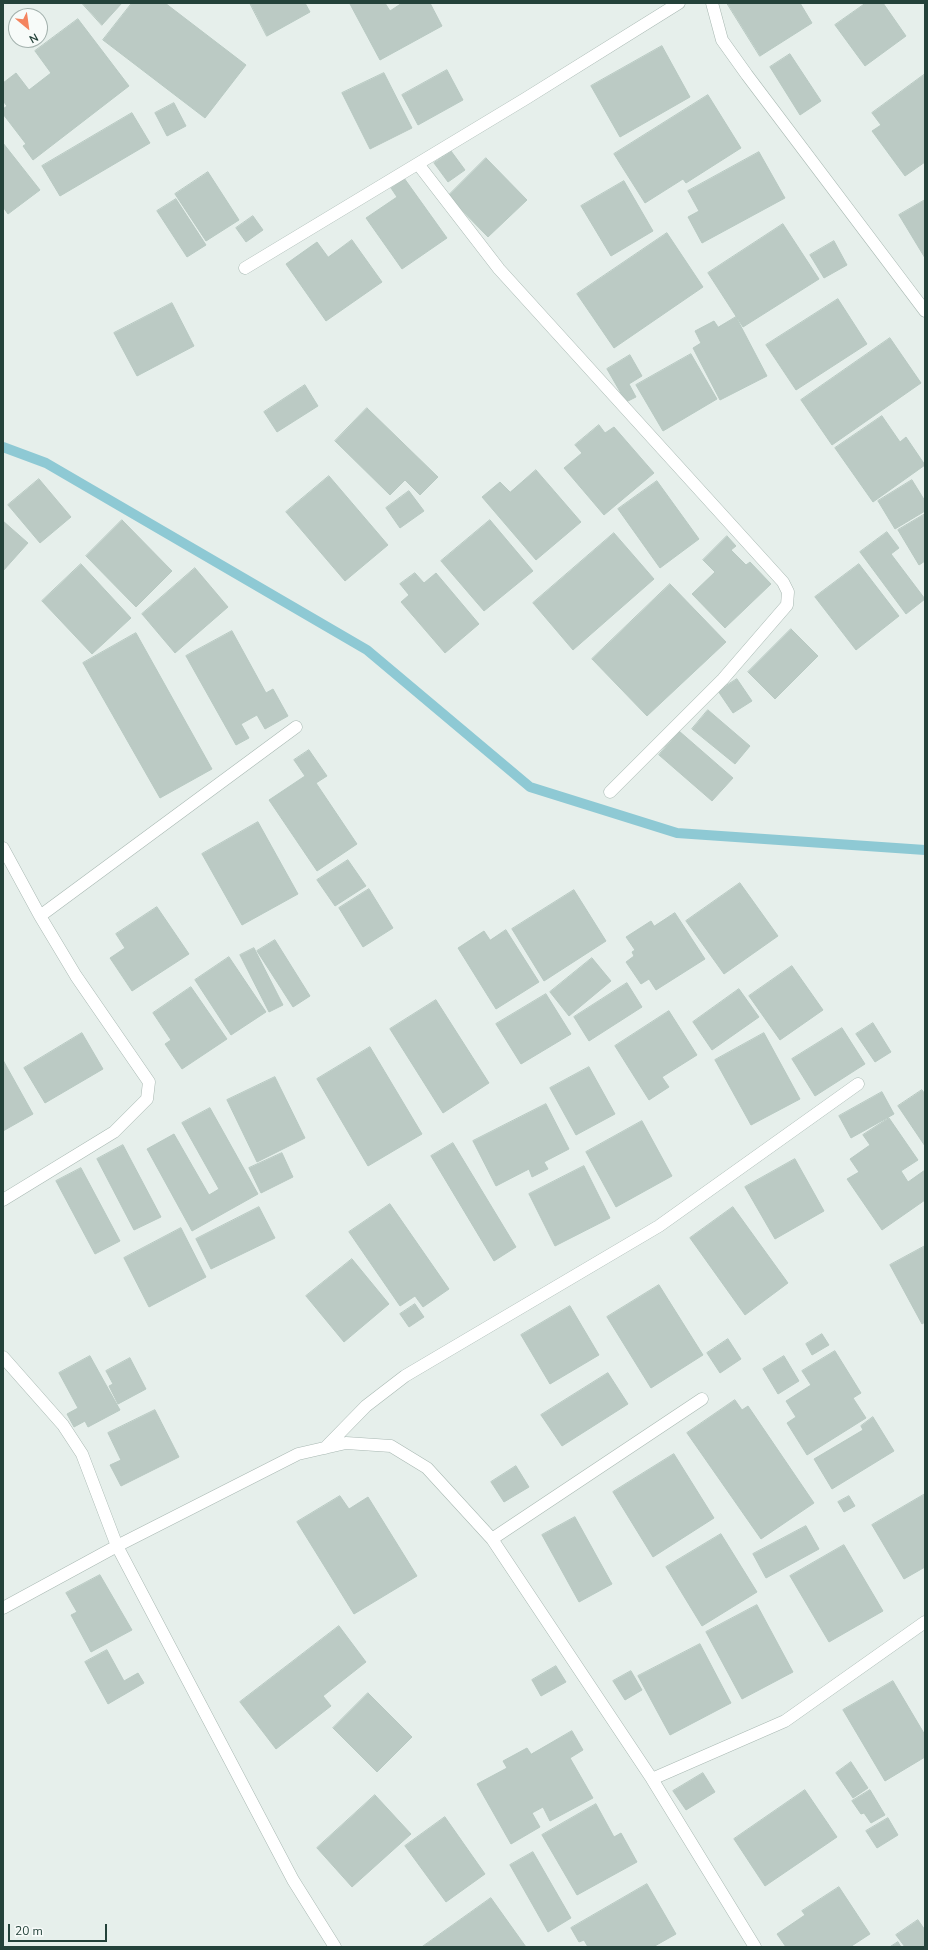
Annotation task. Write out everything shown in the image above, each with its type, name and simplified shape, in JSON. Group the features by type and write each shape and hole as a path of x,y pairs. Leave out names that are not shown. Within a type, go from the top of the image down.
{"street":[{"path":"244,268 418,164 679,3"},
{"path":"712,3 722,40 925,311"},
{"path":"418,164 499,269 783,582 788,592 787,605 723,679 610,792"},
{"path":"40,916 296,727"},
{"path":"3,848 40,916 76,976 149,1082 147,1098 114,1132 3,1200"},
{"path":"325,1448 366,1406 405,1376 659,1226 858,1084"},
{"path":"3,1357 63,1425 82,1454 117,1546 293,1880 335,1947"},
{"path":"492,1539 702,1400"},
{"path":"3,1608 117,1546 298,1454 346,1443 391,1446 427,1468 492,1539 652,1779 755,1947"},
{"path":"652,1779 785,1721 925,1622"}],"building":[{"path":"82,3 122,3 102,25"},
{"path":"132,3 165,3 246,65 205,118 103,40"},
{"path":"250,3 305,3 310,12 267,36"},
{"path":"385,3 390,11 402,3 430,3 442,26 380,60 350,4"},
{"path":"727,3 800,3 812,23 760,56"},
{"path":"866,3 883,3 906,36 865,66 835,25"},
{"path":"78,19 129,86 33,160 23,146 26,144 3,114 3,109 7,106 3,101 3,83 16,73 29,90 51,73 35,51 39,48 48,48 48,41"},
{"path":"662,46 690,97 620,137 591,86"},
{"path":"790,54 821,101 800,115 770,67"},
{"path":"447,70 463,100 418,125 402,95"},
{"path":"384,73 412,128 370,149 342,93"},
{"path":"925,74 925,162 905,176 872,131 881,125 872,113"},
{"path":"708,95 741,148 686,183 683,179 645,203 614,154"},
{"path":"174,103 186,126 167,136 155,113"},
{"path":"132,113 150,143 60,196 42,166"},
{"path":"3,143 40,190 8,214 3,207"},
{"path":"451,151 465,170 448,182 434,163"},
{"path":"759,152 785,198 702,243 688,217 699,211 688,191"},
{"path":"486,158 527,200 488,237 448,196"},
{"path":"208,172 239,220 206,241 175,194"},
{"path":"404,178 447,238 402,269 366,218 397,197 391,188"},
{"path":"624,181 653,231 611,256 581,206"},
{"path":"176,199 206,245 187,257 157,211"},
{"path":"925,200 925,258 899,215"},
{"path":"253,216 263,230 246,242 236,228"},
{"path":"783,224 819,279 743,327 708,273"},
{"path":"667,233 703,287 614,348 577,294"},
{"path":"352,240 382,282 326,321 286,264 317,242 328,257"},
{"path":"834,241 847,265 824,278 810,255"},
{"path":"838,299 867,344 796,390 766,345"},
{"path":"172,303 194,346 137,376 114,333"},
{"path":"736,317 767,376 720,400 693,348 701,343 695,331 714,321 718,327"},
{"path":"890,338 921,383 832,445 801,400"},
{"path":"691,354 717,399 663,431 636,385"},
{"path":"630,355 642,376 629,384 636,397 626,402 607,369"},
{"path":"305,385 318,406 277,432 264,412"},
{"path":"367,408 438,477 420,495 405,480 390,495 335,441"},
{"path":"882,416 900,442 906,437 925,465 873,502 835,448"},
{"path":"599,425 605,433 614,427 654,473 604,515 564,468 582,453 575,445"},
{"path":"536,470 581,522 536,560 482,497 500,482 510,492"},
{"path":"329,476 388,545 345,581 286,512"},
{"path":"39,479 71,517 40,543 8,505"},
{"path":"912,480 925,501 925,511 895,529 878,501"},
{"path":"657,481 699,539 660,568 618,509"},
{"path":"409,491 424,511 400,528 386,508"},
{"path":"925,514 925,561 919,565 898,530"},
{"path":"122,520 172,571 136,607 86,556"},
{"path":"490,520 533,571 484,611 441,561"},
{"path":"3,521 28,543 3,571"},
{"path":"887,532 899,548 891,554 925,599 906,614 860,552"},
{"path":"614,533 654,579 573,650 533,603"},
{"path":"727,536 736,546 731,550 746,565 750,562 771,584 725,628 692,594 715,572 703,560"},
{"path":"81,564 131,618 92,654 42,601"},
{"path":"859,564 899,616 856,650 815,597"},
{"path":"195,568 228,607 175,653 142,614"},
{"path":"415,573 424,583 436,573 479,624 445,653 401,602 409,595 400,584"},
{"path":"670,584 726,642 647,716 592,659"},
{"path":"791,629 818,656 775,699 748,672"},
{"path":"232,631 266,693 273,689 288,716 265,729 257,715 241,724 249,738 236,745 186,656"},
{"path":"136,633 212,769 160,798 83,663"},
{"path":"737,679 752,701 733,713 718,691"},
{"path":"708,710 750,746 735,764 692,729"},
{"path":"679,731 733,778 712,801 659,755"},
{"path":"309,750 327,776 316,783 357,844 317,871 269,800 305,776 294,760"},
{"path":"258,822 298,894 242,925 202,854"},
{"path":"348,860 366,886 335,906 317,880"},
{"path":"740,883 778,936 724,974 686,921"},
{"path":"369,889 393,928 363,947 339,908"},
{"path":"574,890 606,941 544,981 512,929"},
{"path":"157,907 189,954 132,991 110,958 125,948 116,934"},
{"path":"675,913 705,959 656,990 649,979 641,984 626,962 634,956 632,952 635,950 626,937 651,921 654,926"},
{"path":"506,930 539,982 496,1009 458,948 484,931 490,940"},
{"path":"275,940 310,996 293,1007 257,951"},
{"path":"254,948 283,1005 269,1012 240,955"},
{"path":"229,957 266,1012 231,1035 195,980"},
{"path":"592,958 611,981 569,1016 550,992"},
{"path":"792,966 823,1010 780,1040 749,996"},
{"path":"627,983 642,1007 589,1041 574,1017"},
{"path":"191,987 227,1039 182,1069 165,1044 171,1040 153,1013"},
{"path":"739,989 759,1017 712,1050 693,1022"},
{"path":"546,994 571,1034 521,1064 496,1024"},
{"path":"436,1000 489,1083 443,1113 390,1029"},
{"path":"669,1011 697,1055 662,1077 669,1087 649,1100 615,1046"},
{"path":"873,1023 891,1052 875,1062 856,1034"},
{"path":"842,1028 865,1064 815,1096 792,1059"},
{"path":"82,1033 103,1069 45,1103 24,1068"},
{"path":"764,1033 800,1099 751,1125 715,1060"},
{"path":"370,1047 422,1134 368,1166 317,1079"},
{"path":"3,1060 33,1114 3,1131"},
{"path":"589,1067 615,1114 576,1135 550,1088"},
{"path":"275,1077 305,1138 257,1162 227,1100"},
{"path":"922,1090 925,1094 925,1146 898,1106"},
{"path":"882,1092 894,1114 851,1138 839,1116"},
{"path":"546,1104 569,1149 544,1162 548,1169 532,1177 529,1169 496,1186 473,1141"},
{"path":"210,1108 258,1194 192,1231 147,1149 174,1134 209,1195 219,1189 182,1123"},
{"path":"889,1118 918,1160 901,1171 908,1182 925,1170 925,1200 882,1230 847,1179 859,1172 850,1159 870,1145 863,1135"},
{"path":"642,1121 672,1176 616,1207 586,1152"},
{"path":"453,1143 516,1247 494,1261 431,1156"},
{"path":"123,1145 161,1217 134,1230 97,1159"},
{"path":"282,1153 293,1177 261,1193 249,1168"},
{"path":"795,1159 824,1211 775,1239 745,1187"},
{"path":"584,1166 610,1218 555,1246 529,1194"},
{"path":"81,1168 120,1241 95,1254 56,1181"},
{"path":"390,1204 449,1289 423,1307 415,1296 400,1306 349,1232"},
{"path":"259,1207 275,1238 211,1269 196,1239"},
{"path":"733,1207 788,1283 745,1315 690,1238"},
{"path":"181,1228 206,1277 149,1307 124,1258"},
{"path":"925,1246 925,1322 922,1324 890,1265"},
{"path":"352,1259 389,1304 344,1342 306,1296"},
{"path":"659,1285 703,1355 651,1388 607,1317"},
{"path":"415,1304 424,1317 409,1327 400,1314"},
{"path":"570,1306 599,1355 550,1384 521,1335"},
{"path":"822,1334 829,1345 812,1355 806,1344"},
{"path":"728,1339 741,1359 720,1373 707,1353"},
{"path":"835,1351 861,1393 853,1398 866,1418 807,1455 787,1423 796,1417 786,1401 811,1385 802,1371"},
{"path":"90,1356 120,1410 88,1427 85,1421 74,1427 67,1414 78,1408 59,1373"},
{"path":"784,1356 799,1381 778,1394 763,1369"},
{"path":"130,1358 146,1389 118,1404 109,1386 113,1384 106,1371"},
{"path":"608,1373 628,1404 562,1446 541,1415"},
{"path":"735,1400 742,1410 748,1406 814,1503 761,1539 687,1433"},
{"path":"155,1410 179,1457 121,1486 110,1465 121,1460 108,1433"},
{"path":"873,1417 894,1451 832,1489 814,1459 863,1430 861,1426"},
{"path":"674,1454 714,1518 653,1557 613,1492"},
{"path":"516,1466 529,1487 504,1502 491,1482"},
{"path":"925,1494 925,1567 904,1579 872,1525"},
{"path":"340,1496 349,1509 368,1497 417,1576 354,1614 297,1522"},
{"path":"849,1496 855,1506 844,1512 838,1502"},
{"path":"575,1517 612,1584 579,1602 542,1535"},
{"path":"806,1526 819,1549 766,1578 753,1554"},
{"path":"721,1534 757,1592 702,1626 666,1567"},
{"path":"844,1545 883,1611 829,1642 790,1576"},
{"path":"100,1575 132,1630 91,1652 71,1615 77,1612 66,1593"},
{"path":"757,1605 793,1672 742,1699 706,1632"},
{"path":"339,1626 366,1662 323,1696 331,1706 276,1749 240,1702"},
{"path":"700,1644 731,1703 670,1735 638,1676"},
{"path":"107,1650 124,1681 138,1673 144,1683 108,1704 85,1662"},
{"path":"556,1666 566,1682 541,1696 532,1680"},
{"path":"631,1671 642,1690 625,1700 613,1681"},
{"path":"893,1681 925,1735 925,1757 885,1781 843,1710"},
{"path":"368,1693 412,1737 377,1772 333,1728"},
{"path":"572,1731 583,1750 570,1758 593,1798 550,1821 543,1807 532,1813 540,1827 511,1844 477,1784 507,1768 503,1761 527,1748 531,1754"},
{"path":"851,1762 868,1788 853,1798 836,1773"},
{"path":"703,1773 715,1792 686,1810 673,1791"},
{"path":"805,1790 837,1837 765,1886 734,1839"},
{"path":"870,1790 885,1815 871,1823 864,1813 861,1814 852,1801"},
{"path":"375,1795 411,1834 352,1887 317,1848"},
{"path":"596,1804 614,1837 621,1833 637,1862 577,1895 542,1835"},
{"path":"445,1817 485,1874 446,1902 405,1846"},
{"path":"888,1818 898,1835 877,1848 866,1831"},
{"path":"533,1852 571,1918 548,1932 510,1865"},
{"path":"647,1884 676,1934 653,1947 588,1947 584,1940 579,1942 571,1928"},
{"path":"839,1887 870,1934 850,1947 786,1947 777,1934 805,1915 802,1911"},
{"path":"491,1898 526,1947 422,1947"},
{"path":"918,1920 925,1930 925,1947 905,1947 896,1935"},
{"path":"898,1942 901,1947 890,1947"}],"waterway":[{"path":"3,447 46,463 367,650 530,787 677,833 925,850"}]}
